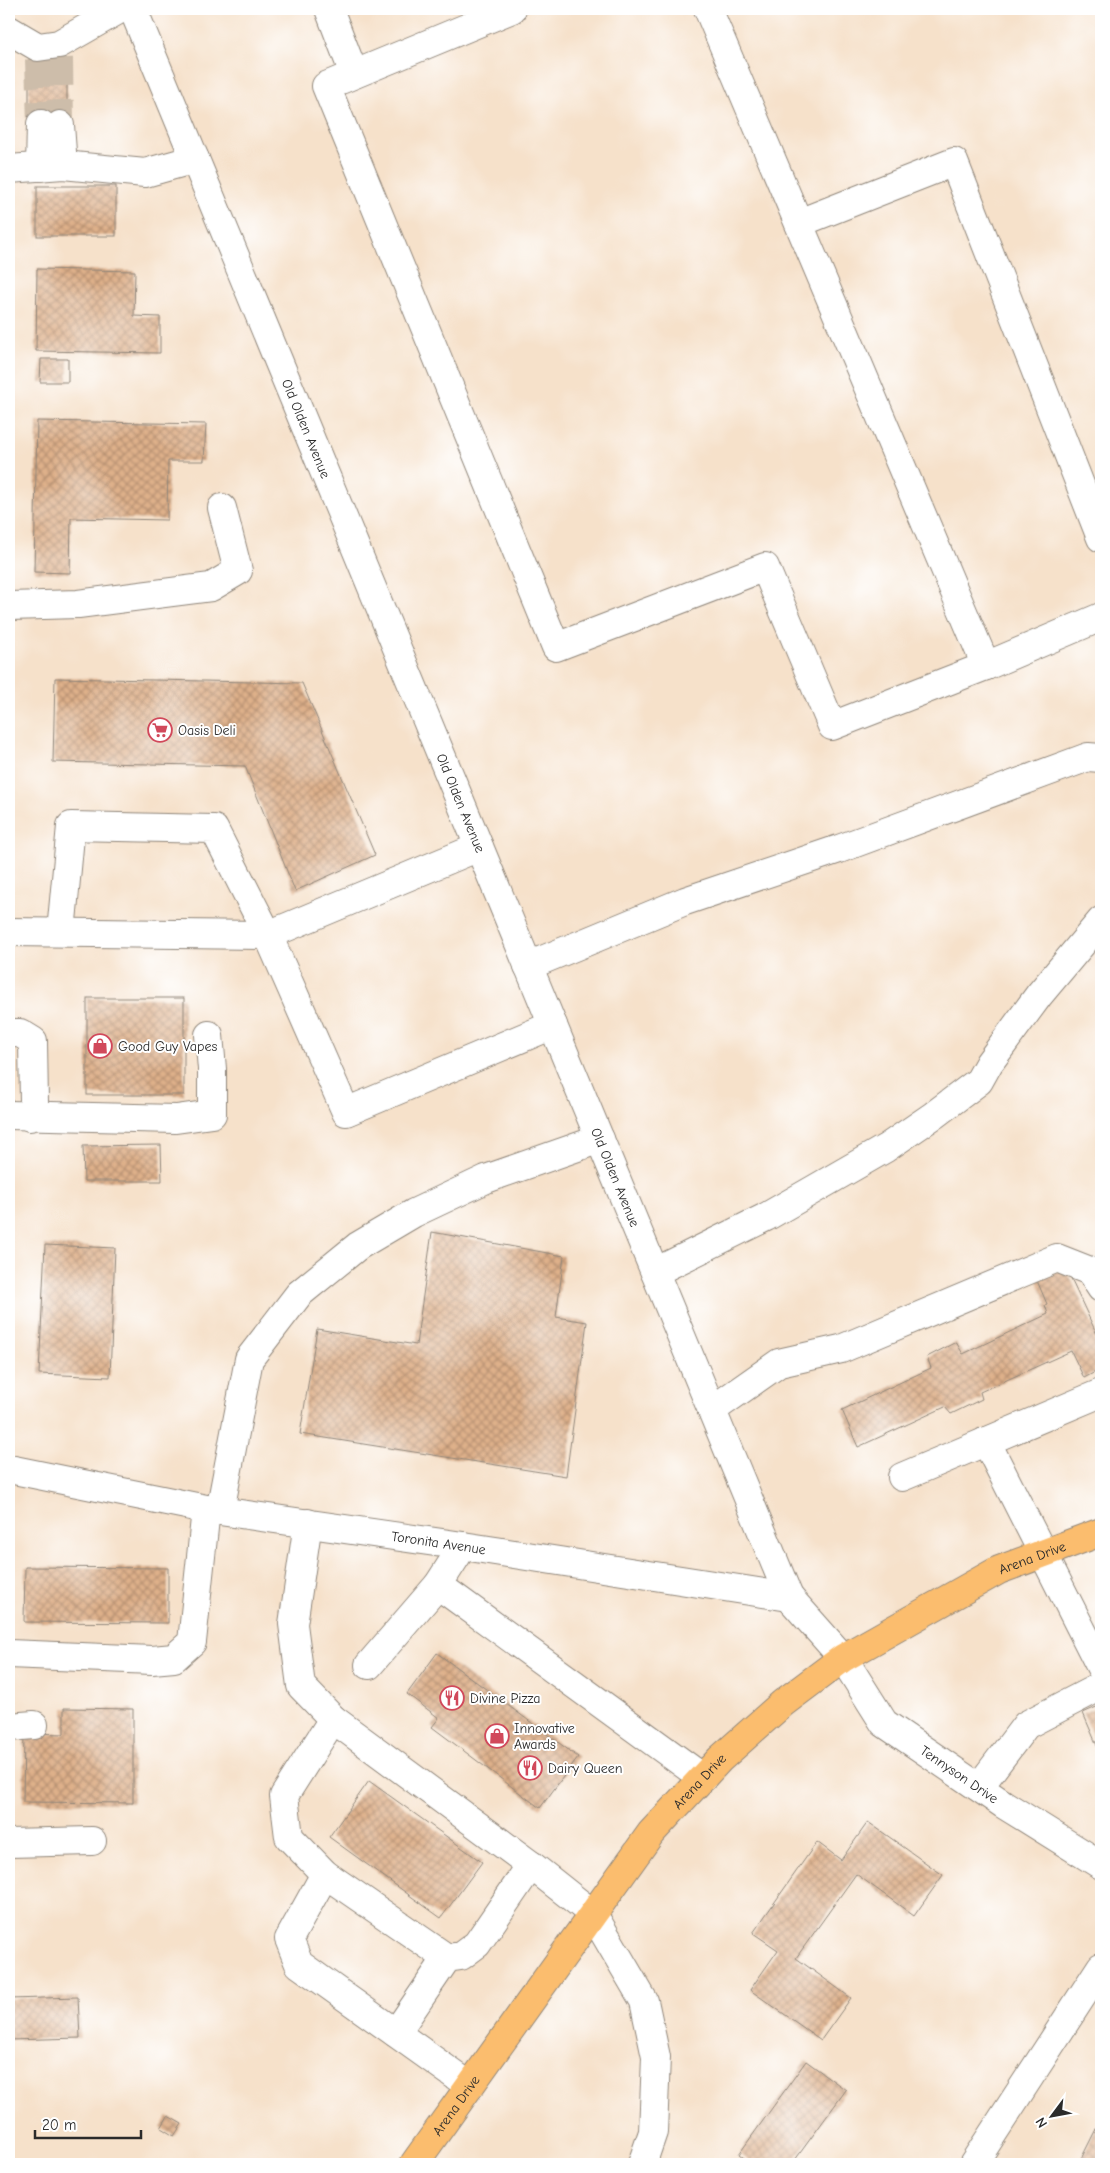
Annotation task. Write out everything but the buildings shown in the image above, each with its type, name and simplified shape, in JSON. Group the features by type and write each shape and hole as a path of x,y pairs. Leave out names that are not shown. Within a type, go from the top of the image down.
{"main road":[{"name":"Arena Drive","path":"414,2164 651,1833 720,1759 783,1703 843,1658 999,1570 1101,1532"}],"street":[{"path":"9,30 49,52 120,9"},
{"name":"Old Olden Avenue","path":"133,9 789,1597"},
{"path":"329,9 354,74"},
{"path":"512,9 326,86 556,647 765,567 832,726 986,666 1101,617"},
{"path":"708,9 986,666"},
{"path":"50,125 51,166"},
{"path":"9,169 51,166 145,173 195,159"},
{"path":"799,223 954,162 1101,538"},
{"path":"9,606 78,604 211,587 238,571 222,508"},
{"path":"528,966 685,901 839,849 1088,757 1101,758"},
{"path":"61,932 71,826 214,829 268,935 346,1112 553,1025"},
{"path":"9,932 268,935 479,847"},
{"path":"655,1272 766,1217 886,1148 979,1081 989,1063 1039,995 1101,921"},
{"path":"14,1033 33,1041 34,1103 19,1116"},
{"path":"19,1116 176,1119 212,1114 212,1068 209,1035"},
{"path":"9,1654 152,1660 174,1658 192,1642 213,1510 249,1359 299,1294 358,1246 414,1212 486,1179 600,1139"},
{"path":"712,1410 779,1362 841,1348 1057,1258 1090,1271 1101,1288"},
{"path":"902,1477 1101,1393"},
{"path":"986,1441 1101,1668"},
{"name":"Toronita Avenue","path":"9,1469 213,1510 463,1546 789,1597"},
{"path":"308,1523 293,1624 301,1686 333,1719 531,1864 593,1914 644,2001 656,2057 653,2132 642,2164"},
{"path":"369,1665 438,1585 463,1546"},
{"path":"438,1585 703,1778"},
{"path":"789,1597 843,1658"},
{"name":"Tennyson Drive","path":"843,1658 884,1723 979,1787 1101,1865"},
{"path":"979,1787 1026,1725 1101,1686"},
{"path":"333,1719 284,1796 289,1837 325,1874 447,1958 461,1956 477,1944 531,1864"},
{"path":"9,1843 92,1841"},
{"path":"325,1874 289,1939 299,1964 470,2086"},
{"path":"396,2033 447,1958"},
{"path":"972,2164 1101,1967"}],"tunnel":[{"path":"59,58 60,125"},
{"path":"39,59 41,124"}],"place":[{"name":"Oasis Deli","path":"160,730"},
{"name":"Good Guy Vapes","path":"100,1046"},
{"name":"Divine Pizza","path":"452,1698"},
{"name":"Innovative Awards","path":"497,1736"},
{"name":"Dairy Queen","path":"530,1768"}]}
